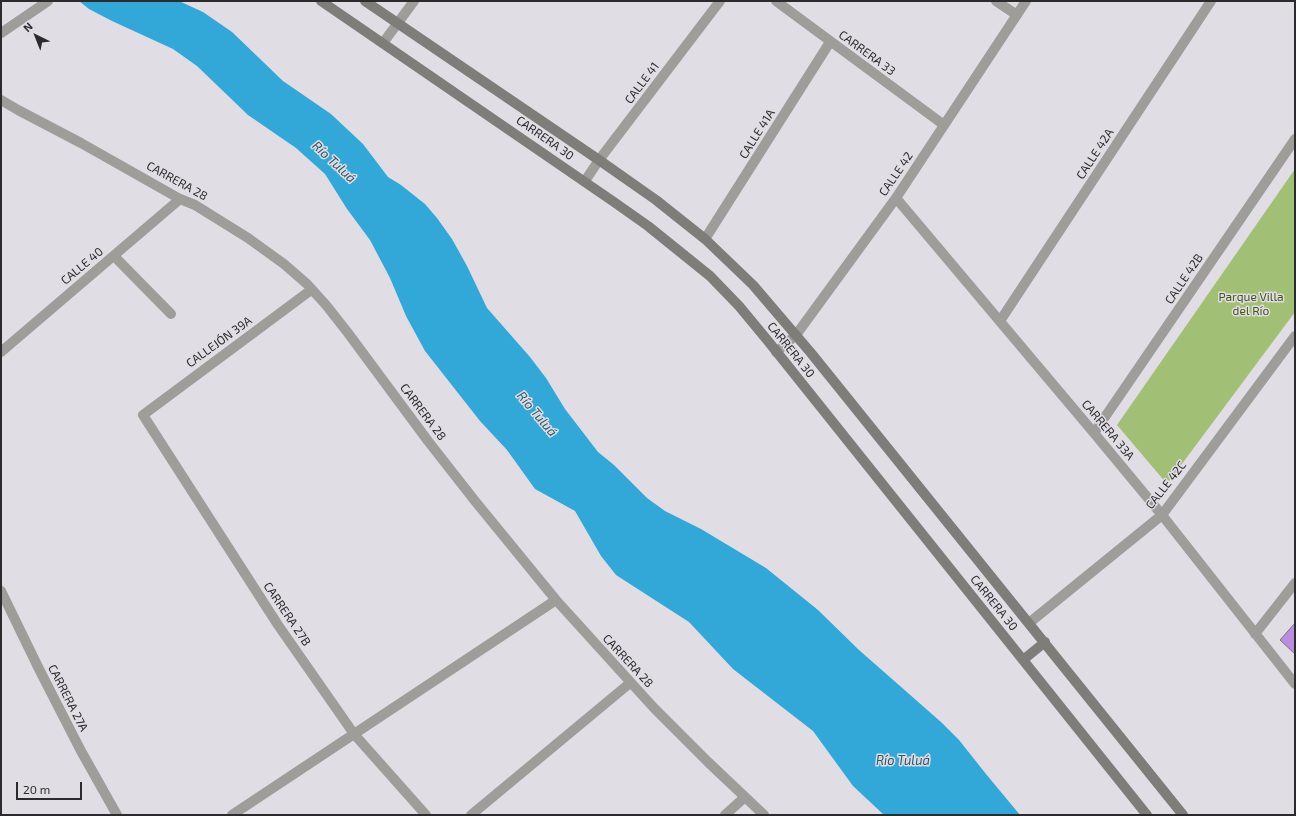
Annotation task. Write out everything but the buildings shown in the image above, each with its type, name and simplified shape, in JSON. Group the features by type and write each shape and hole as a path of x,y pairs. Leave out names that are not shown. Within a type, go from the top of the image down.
{"main road":[{"name":"CARRERA 30","path":"322,1 648,226 710,276 739,306 1147,815"},
{"name":"CARRERA 30","path":"364,1 656,200 705,240 754,285 1045,642 1183,815"},
{"path":"1023,660 1045,642"}],"street":[{"path":"1,33 48,1"},
{"path":"383,43 414,1"},
{"name":"CALLE 41","path":"585,182 599,160 720,1"},
{"name":"CARRERA 33","path":"776,1 944,125"},
{"path":"996,1 1017,15"},
{"name":"CALLE 42","path":"776,352 796,335 896,198 1026,1"},
{"name":"CALLE 42A","path":"1000,321 1211,1"},
{"name":"CALLE 41A","path":"705,240 830,42"},
{"name":"CARRERA 28","path":"1,100 81,142 180,199 195,205 248,238 284,264 312,290 348,333 488,519 556,600 630,683 708,762 764,815"},
{"name":"CALLE 42B","path":"1094,433 1295,139"},
{"name":"CARRERA 33A","path":"896,198 1162,515 1295,684"},
{"name":"CALLE 40","path":"1,352 180,199"},
{"path":"114,256 171,314"},
{"name":"CALLEJÓN 39A","path":"143,415 312,290"},
{"name":"CALLE 42C","path":"1029,623 1162,515 1295,336"},
{"name":"CARRERA 27B","path":"143,415 278,625 354,734 426,815"},
{"path":"1256,634 1295,583"},
{"name":"CARRERA 27A","path":"1,591 42,676 81,751 118,815"},
{"path":"232,815 556,600"},
{"path":"471,815 630,683"},
{"path":"725,815 745,797"}],"green space":[{"name":"Parque Villa del Río","path":"1295,169 1295,312 1167,484 1117,425"}],"water":[{"name":"Río Tuluá","path":"79,1 179,1 203,12 232,32 283,81 331,114 363,144 388,177 401,185 425,204 437,218 452,239 467,266 487,308 530,357 546,378 565,409 598,452 614,465 647,498 665,511 701,529 766,568 818,610 859,650 941,722 959,740 1020,815 884,815 853,786 813,731 733,669 689,622 616,575 601,556 575,511 535,489 507,450 480,421 425,351 406,316 390,278 370,240 347,209 325,174 296,148 248,115 197,66 173,49 112,21 89,9"}]}
